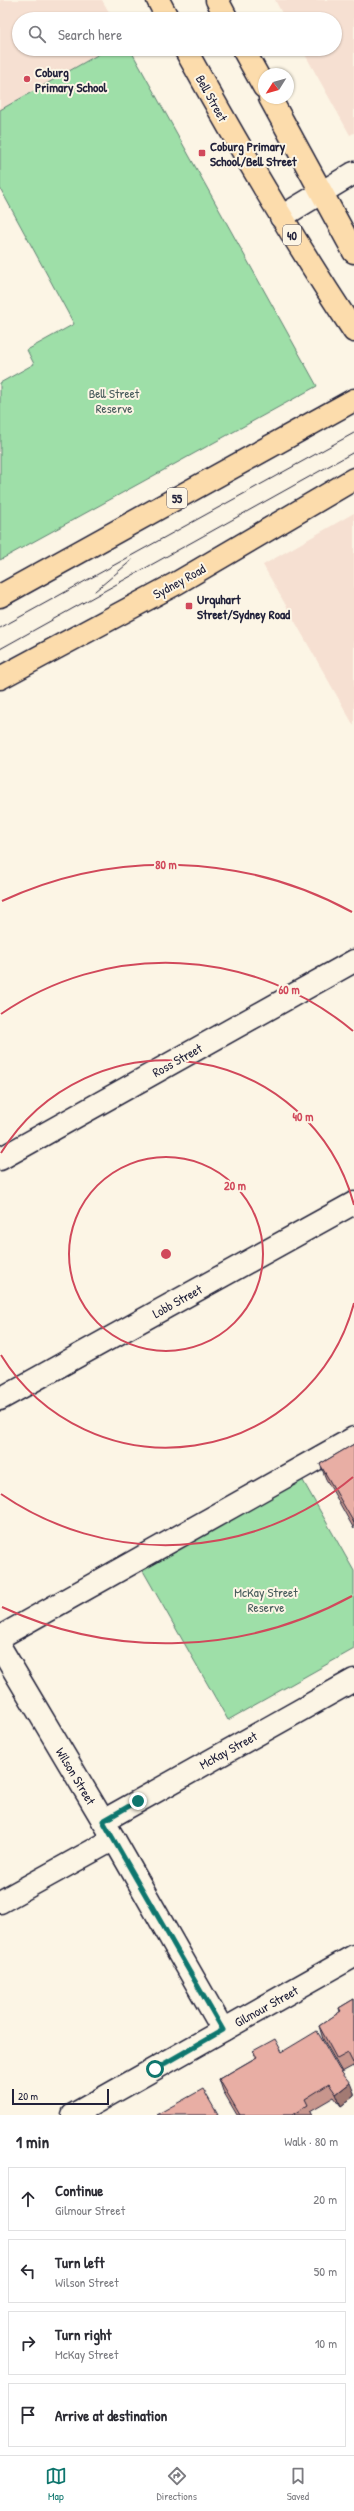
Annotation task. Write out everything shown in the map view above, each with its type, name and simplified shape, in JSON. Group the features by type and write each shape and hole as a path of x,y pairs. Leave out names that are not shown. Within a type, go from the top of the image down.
{"highway":[{"path":"158,0 164,12"},
{"path":"217,0 223,12"},
{"name":"Bell Street","path":"189,56 281,217 354,331"},
{"path":"247,56 258,76"},
{"path":"273,104 354,252"},
{"name":"55","path":"0,596 354,400"},
{"name":"Sydney Road","path":"0,678 177,583 354,479"}],"street":[{"path":"281,217 354,173"},
{"name":"Ross Street","path":"0,1159 354,961"},
{"name":"Lobb Street","path":"0,1398 354,1203"},
{"path":"0,1637 354,1438"},
{"name":"Wilson Street","path":"0,1647 114,1839 223,2030"},
{"name":"McKay Street","path":"103,1821 354,1680"},
{"path":"0,1902 114,1839"},
{"name":"Gilmour Street","path":"73,2115 354,1956"}],"shaded area":[{"name":"Coburg Primary School","path":"0,0 102,0 109,12 12,12 12,56 96,56 0,110"},
{"path":"275,0 354,0 354,133 350,135 306,56 342,56 342,12 281,12"},
{"path":"354,513 354,726 263,565"}],"green space":[{"name":"Bell Street Reserve","path":"96,56 134,56 317,386 0,560 0,383 34,364 27,350 74,324 0,188 0,110"},
{"name":"McKay Street Reserve","path":"302,1479 354,1571 354,1649 228,1720 142,1569"}],"building":[{"path":"354,1444 354,1523 320,1464"},
{"path":"354,1999 353,2063 348,2053 337,2059 319,2026 341,2011 339,2008"},
{"path":"317,2031 339,2069 350,2083 336,2094 329,2084 305,2099 308,2105 292,2115 240,2115 219,2079 257,2057 253,2051 275,2039 282,2052"},
{"path":"203,2089 218,2115 156,2115"}],"tram line":[{"path":"0,628 354,433"},
{"path":"0,649 354,452"},
{"path":"95,591 132,560"}],"place":[{"name":"Coburg Primary School","path":"27,79"},
{"name":"Coburg Primary School/Bell Street","path":"202,153"},
{"name":"Urquhart Street/Sydney Road","path":"189,606"}],"route":[{"path":"138,1801 103,1821 223,2030 155,2069"}]}
